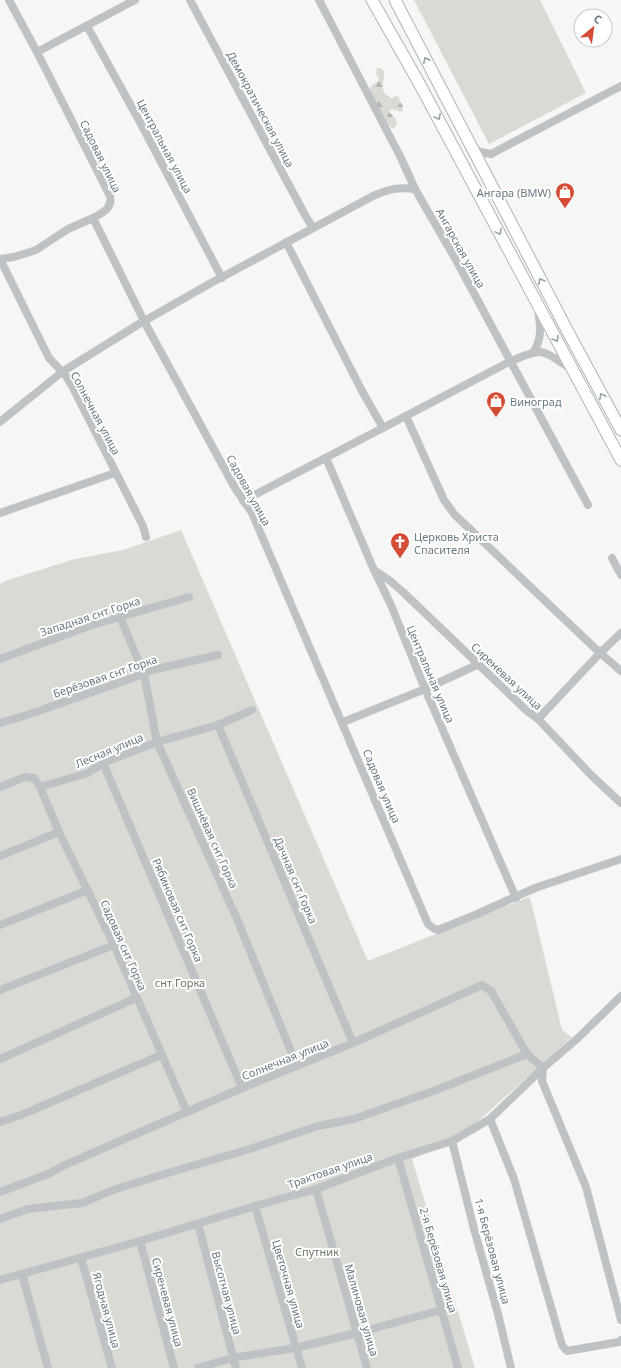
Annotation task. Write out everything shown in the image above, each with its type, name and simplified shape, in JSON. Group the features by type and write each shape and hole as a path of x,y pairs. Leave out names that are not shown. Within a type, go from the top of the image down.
{"main road":[{"path":"372,0 419,83 621,460"},
{"path":"395,0 567,330 621,430"}],"street":[{"name":"Садовая улица","path":"10,0 110,196 110,205 105,211 93,218 144,321 235,488 244,500 255,520 343,722 429,926 438,930 516,898 535,888 621,859"},
{"path":"37,52 135,0"},
{"name":"Демократическая улица","path":"190,0 293,194 313,228"},
{"name":"Ангарская улица","path":"319,0 401,158 414,189 423,201 456,260 588,505"},
{"name":"Центральная улица","path":"87,26 141,124 222,278"},
{"path":"486,175 486,163 491,154 621,86"},
{"path":"470,145 480,152 491,154"},
{"path":"0,422 62,372 144,321 363,201 395,188 414,189"},
{"path":"0,259 14,257 36,250 68,229 93,218"},
{"path":"286,242 362,391 383,428"},
{"name":"Солнечная улица","path":"0,259 41,343 53,363 69,381 143,526 146,537"},
{"path":"533,353 540,335 537,305"},
{"path":"244,500 511,361 533,353 541,352 573,372"},
{"path":"406,416 444,500 454,514 600,653 621,671"},
{"name":"Центральная улица","path":"326,458 374,570 391,605 425,689 516,898"},
{"path":"0,513 115,473"},
{"path":"612,558 621,575"},
{"name":"Сиреневая улица","path":"374,570 403,592 526,710 538,719 592,776 621,803"},
{"name":"Западная снт Горка","path":"0,659 53,639 189,596"},
{"name":"Вишнёвая снт Горка","path":"120,617 144,674 157,742 237,919 297,1066"},
{"path":"538,719 600,653 621,633"},
{"name":"Берёзовая снт Горка","path":"0,723 27,715 152,670 218,655"},
{"path":"343,722 425,689 479,664"},
{"name":"Лесная улица","path":"40,787 88,773 103,763 157,742 218,725 252,710"},
{"name":"Дачная снт Горка","path":"218,725 353,1043"},
{"name":"Рябиновая снт Горка","path":"103,763 242,1088"},
{"path":"0,787 25,777 34,778 40,787"},
{"name":"Садовая снт Горка","path":"40,787 59,832 114,945 187,1112"},
{"path":"0,856 59,832"},
{"path":"0,925 88,890"},
{"path":"0,990 114,945"},
{"name":"Солнечная улица","path":"0,1192 48,1174 67,1164 242,1088 353,1043 482,985 491,991 527,1054 543,1068"},
{"name":"Трактовая улица","path":"0,1280 81,1258 316,1189 398,1158 452,1141 490,1119 621,996"},
{"path":"0,1059 136,998"},
{"path":"0,1219 28,1209 82,1203 113,1190 250,1149 318,1126 354,1119 436,1090 527,1054"},
{"path":"0,1122 161,1055"},
{"path":"543,1068 542,1081 586,1186 621,1320"},
{"path":"490,1119 514,1179 562,1345 568,1351 620,1342 621,1340"},
{"name":"1-я Берёзовая улица","path":"452,1141 474,1229 512,1368"},
{"name":"2-я Берёзовая улица","path":"398,1158 458,1368"},
{"name":"Малиновая улица","path":"316,1189 367,1368"},
{"name":"Цветочная улица","path":"255,1206 302,1368"},
{"name":"Высотная улица","path":"198,1224 232,1358 236,1368"},
{"name":"Сиреневая улица","path":"140,1241 174,1368"},
{"name":"Ягодная улица","path":"81,1258 112,1368"},
{"path":"22,1274 48,1368"},
{"path":"198,1368 232,1358 296,1348 358,1333 441,1310"}],"green space":[{"path":"414,0 540,0 586,93 489,144"},
{"path":"377,68 384,71 383,90 387,96 391,98 396,96 399,97 403,106 402,112 392,109 389,112 396,119 397,124 393,129 386,122 370,90 371,86 379,79 376,73"},
{"name":"снт Горка","path":"181,530 368,961 529,897 562,1030 572,1037 456,1141 412,1159 475,1368 0,1368 0,584 8,580 75,559 123,550"}],"place":[{"name":"Ангара (BMW)","path":"565,209"},
{"name":"Виноград","path":"496,418"},
{"name":"Церковь Христа Спасителя","path":"400,559"}],"park label":[{"name":"Спутник","path":"317,1251"}]}
